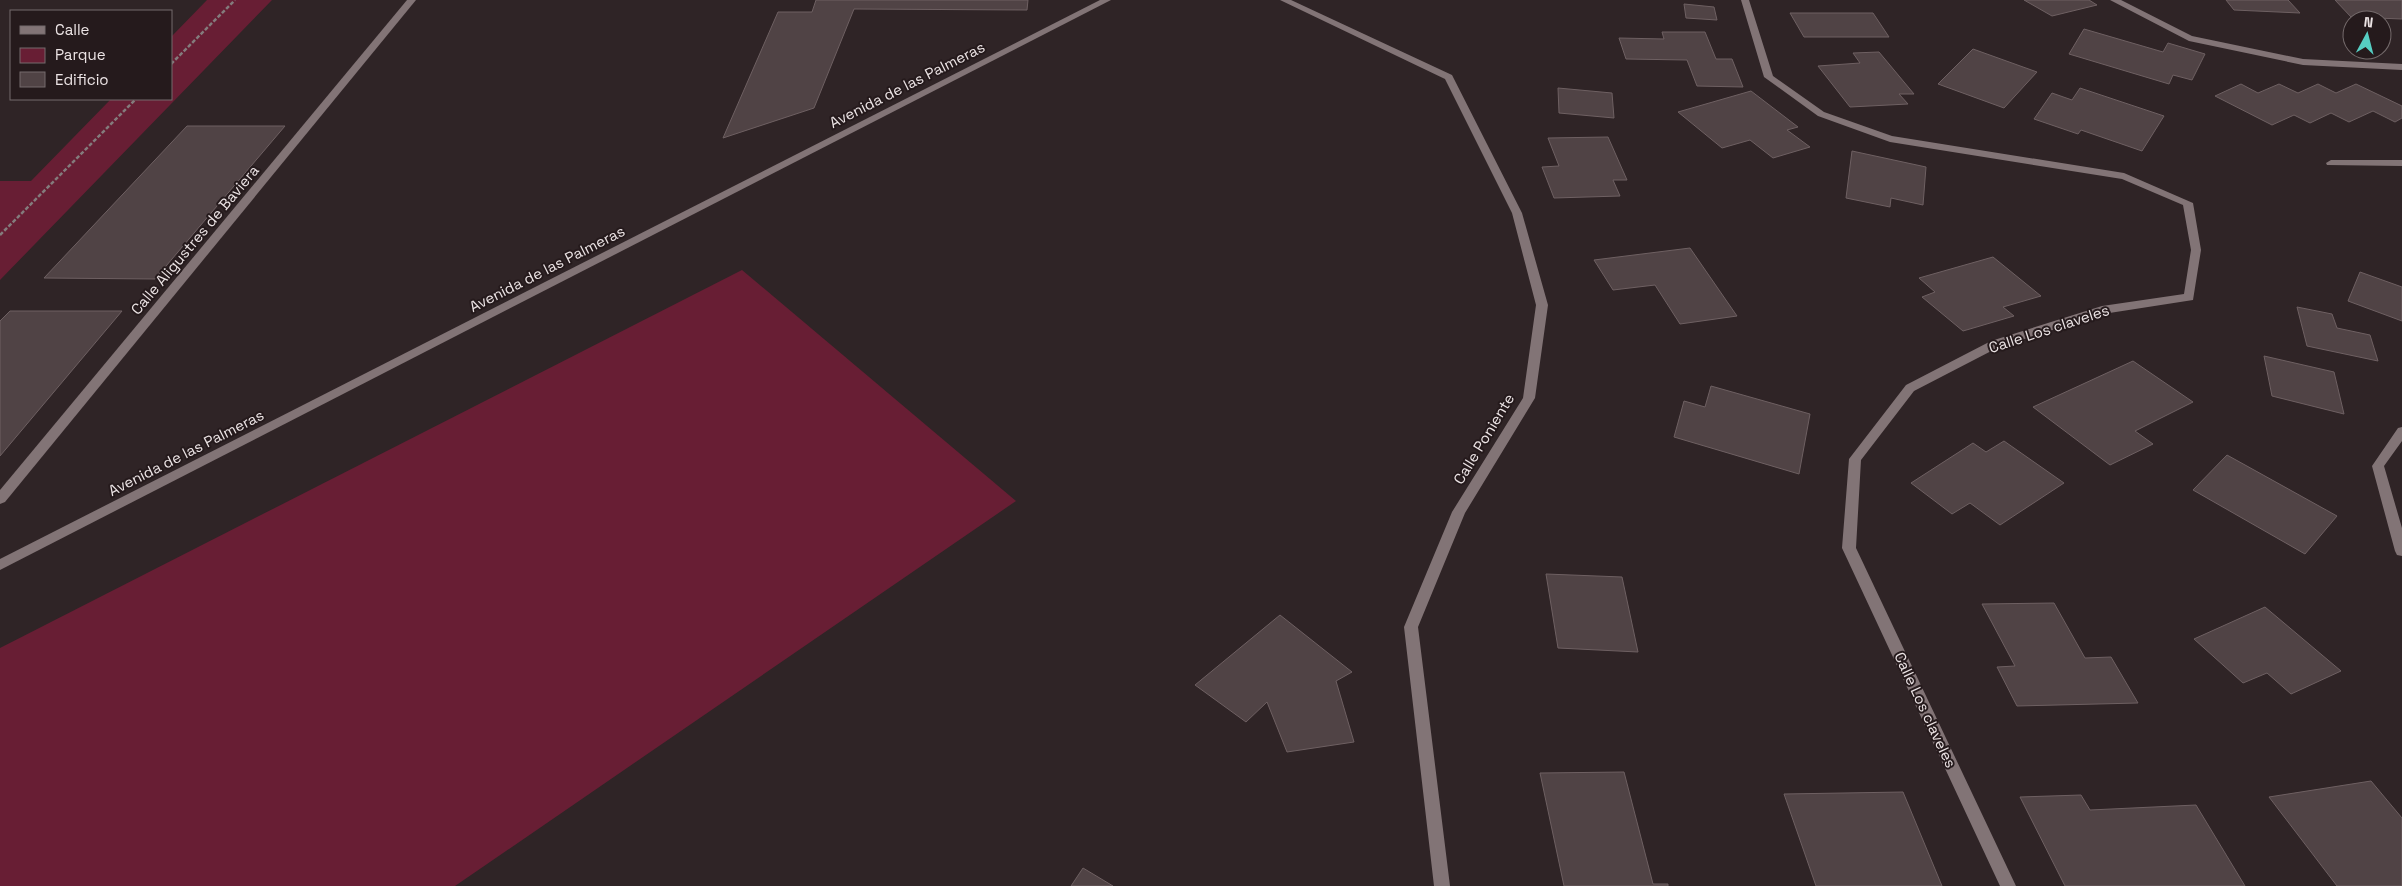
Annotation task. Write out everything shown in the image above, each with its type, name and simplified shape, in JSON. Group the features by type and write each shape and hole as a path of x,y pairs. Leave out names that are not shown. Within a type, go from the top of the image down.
{"street":[{"name":"Calle Aligustres de Baviera","path":"0,500 412,0"},
{"name":"Avenida de las Palmeras","path":"0,564 1107,0"},
{"name":"Calle Poniente","path":"1284,0 1448,78 1517,213 1542,305 1529,398 1459,512 1411,627 1442,886"},
{"name":"Calle Los claveles","path":"1745,0 1769,78 1821,114 1890,139 2124,176 2188,203 2196,250 2189,297 2102,310 1995,344 1910,388 1855,459 1849,548 2008,886"},
{"path":"2114,0 2189,38 2303,62 2402,67"},
{"path":"2331,164 2402,163"},
{"path":"2402,431 2378,466 2402,551"}],"path":[{"path":"172,63 235,0"},
{"path":"0,235 135,100"}],"green space":[{"path":"207,0 272,0 0,280 0,181 31,181 110,100 172,100 172,36"},
{"path":"742,270 1016,501 455,886 0,886 0,648"}],"building":[{"path":"816,0 1028,0 1027,10 854,9 814,108 723,138 778,12 812,12"},
{"path":"2024,0 2089,0 2097,5 2052,16"},
{"path":"2226,0 2288,0 2300,13 2234,10"},
{"path":"2335,0 2402,0 2402,19 2392,19 2392,10 2344,10"},
{"path":"1684,4 1714,7 1717,20 1686,18"},
{"path":"1790,13 1873,13 1889,37 1804,37"},
{"path":"2084,29 2163,52 2168,43 2205,54 2192,80 2173,75 2169,84 2069,54"},
{"path":"1662,32 1705,32 1716,59 1732,59 1743,87 1697,86 1687,60 1626,59 1619,38 1664,39"},
{"path":"1973,49 2037,72 2004,108 1938,84"},
{"path":"1879,52 1914,94 1899,94 1908,104 1850,107 1818,66 1860,63 1853,53"},
{"path":"2241,84 2258,93 2279,84 2298,93 2318,84 2336,93 2356,84 2402,106 2402,118 2395,122 2373,111 2349,122 2331,113 2310,123 2294,115 2272,125 2215,96"},
{"path":"1558,88 1612,93 1614,118 1559,113"},
{"path":"2080,88 2164,116 2142,151 2081,130 2078,134 2034,119 2052,93 2072,100"},
{"path":"1751,91 1798,127 1787,130 1810,147 1773,158 1750,140 1722,148 1678,112"},
{"path":"187,126 285,126 155,279 44,278"},
{"path":"1608,137 1627,180 1613,180 1620,196 1554,198 1542,167 1559,166 1548,138"},
{"path":"1852,151 1926,167 1923,205 1891,198 1890,207 1846,198"},
{"path":"1690,248 1737,316 1680,324 1655,285 1613,290 1594,260"},
{"path":"1993,257 2041,296 2003,307 2014,316 1963,331 1922,297 1935,292 1919,278"},
{"path":"2360,272 2402,287 2402,321 2348,301"},
{"path":"2297,307 2332,314 2337,328 2370,335 2378,361 2307,346"},
{"path":"10,311 122,311 0,456 0,321"},
{"path":"2264,356 2334,372 2344,414 2272,396"},
{"path":"2133,361 2193,402 2135,431 2153,444 2110,465 2033,407"},
{"path":"1711,386 1810,414 1799,474 1674,437 1684,401 1705,407"},
{"path":"2004,441 2064,483 2000,525 1970,503 1952,514 1911,483 1973,443 1986,452"},
{"path":"2227,455 2337,516 2305,554 2193,490"},
{"path":"1546,574 1622,577 1638,652 1558,648"},
{"path":"2054,603 2085,658 2111,657 2138,703 2017,706 1997,667 2015,666 1982,604"},
{"path":"2265,607 2341,671 2291,694 2267,673 2243,683 2194,639"},
{"path":"1280,615 1352,672 1336,681 1354,742 1287,752 1267,702 1246,722 1195,685"},
{"path":"1624,772 1653,884 1668,884 1668,886 1564,886 1540,773"},
{"path":"2371,781 2402,818 2402,886 2337,886 2269,797"},
{"path":"1903,792 1942,886 1816,886 1784,794"},
{"path":"2081,795 2090,810 2196,805 2245,886 2065,886 2020,797"},
{"path":"1083,868 1113,886 1071,886"}]}
